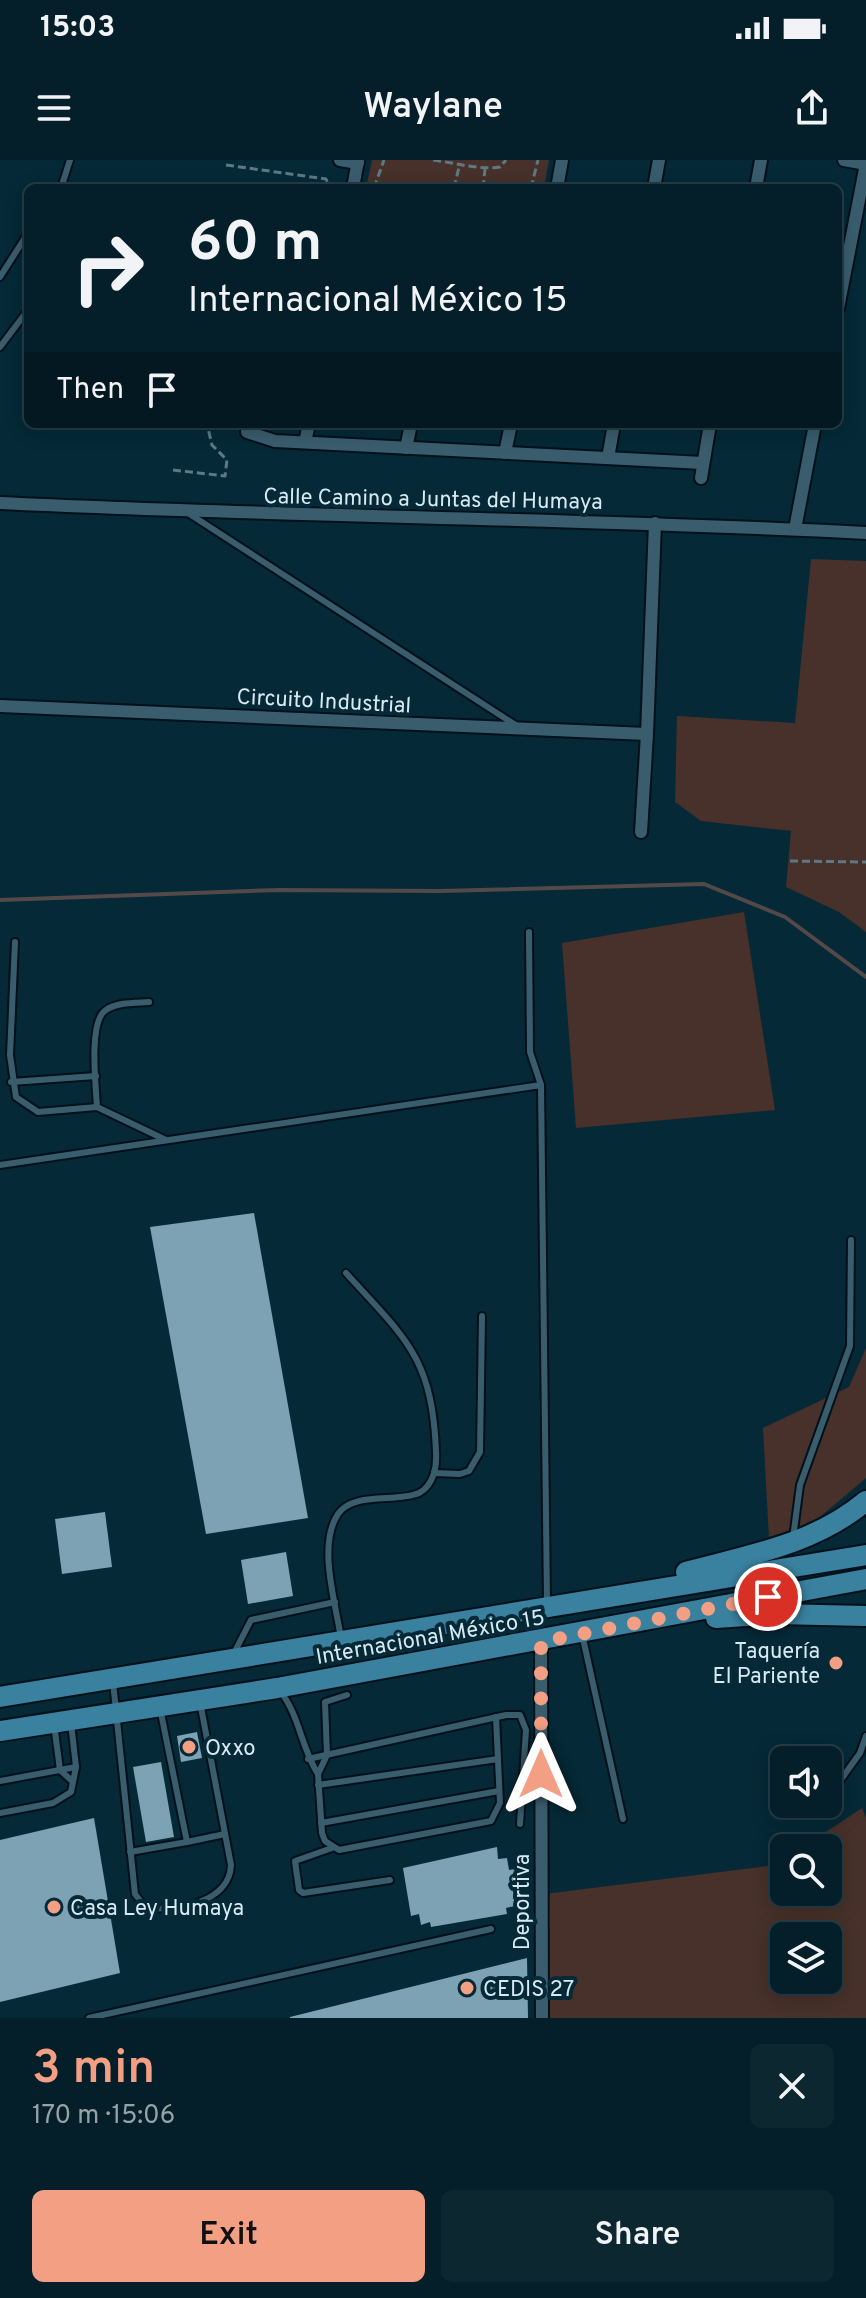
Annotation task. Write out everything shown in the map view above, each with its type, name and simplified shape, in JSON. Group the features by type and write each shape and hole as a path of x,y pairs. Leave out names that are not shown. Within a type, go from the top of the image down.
{"main road":[{"path":"602,1597 628,1587 756,1555 793,1542 825,1529 866,1501"},
{"name":"Internacional México 15","path":"0,1697 866,1555"},
{"name":"Internacional México 15","path":"0,1731 277,1688 541,1642 866,1579"},
{"path":"681,1614 716,1618 776,1614 860,1620"}],"street":[{"path":"340,160 358,162 354,184"},
{"path":"558,184 562,160"},
{"path":"655,184 659,160"},
{"path":"757,184 761,160"},
{"path":"842,287 866,164 844,160"},
{"path":"305,442 308,428"},
{"path":"406,448 410,428"},
{"path":"505,453 510,428"},
{"path":"608,458 613,428"},
{"path":"701,478 709,428"},
{"path":"795,529 814,428"},
{"path":"247,432 275,441 703,463"},
{"name":"Calle Camino a Juntas del Humaya","path":"0,503 188,513 655,523 866,533"},
{"path":"641,832 655,523"},
{"name":"Circuito Industrial","path":"0,706 647,734"},
{"name":"Deportiva","path":"541,1642 542,2018"}],"lane":[{"path":"62,184 70,160"},
{"path":"0,277 24,239"},
{"path":"18,247 24,248"},
{"path":"0,347 24,315"},
{"path":"188,513 522,729"},
{"path":"529,932 530,1052 541,1085 547,1606"},
{"path":"15,942 11,1082 16,1097 38,1112 97,1107 166,1140"},
{"path":"97,1107 95,1036 100,1017 105,1010 121,1005 149,1002"},
{"path":"11,1082 96,1076"},
{"path":"0,1165 541,1085"},
{"path":"793,1542 800,1485 850,1346 851,1240"},
{"path":"341,1639 328,1548 330,1532 342,1509 358,1502 415,1494 425,1489 434,1473 435,1421 428,1383 417,1356 346,1273"},
{"path":"434,1473 460,1474 469,1471 480,1452 482,1316"},
{"path":"233,1657 241,1634 251,1620 335,1602"},
{"path":"582,1634 623,1819"},
{"path":"113,1678 130,1852 139,1902 145,1907 171,1909 221,1892 229,1883 231,1865 200,1700"},
{"path":"277,1688 291,1705 308,1759 318,1774"},
{"path":"332,1848 322,1833 318,1785 318,1774 327,1755 325,1702 347,1695"},
{"path":"160,1705 187,1842"},
{"path":"308,1759 516,1715 525,1721 520,1824"},
{"path":"390,1880 303,1893 299,1890 295,1861 332,1848 358,1847 491,1821 500,1803 496,1717"},
{"path":"0,1813 64,1799 71,1792 76,1767 62,1721"},
{"path":"60,1770 62,1721"},
{"path":"842,1778 860,1753 866,1736"},
{"path":"318,1785 498,1759"},
{"path":"0,1781 76,1767"},
{"path":"60,1770 71,1780"},
{"path":"321,1823 499,1791"},
{"path":"130,1852 225,1834"},
{"path":"89,2018 491,1929"}],"path":[{"path":"375,184 384,160"},
{"path":"433,160 485,169 500,167 506,160"},
{"path":"532,184 538,160"},
{"path":"226,165 244,163 326,179 328,184"},
{"path":"455,184 460,163"},
{"path":"483,184 485,169"},
{"path":"173,470 225,476 227,460 212,445 208,428"},
{"path":"790,861 866,862"}],"shaded area":[{"path":"372,160 549,160 545,184 367,184"},
{"path":"811,559 866,561 866,932 839,912 786,887 791,831 701,821 675,802 677,716 795,723"},
{"path":"744,912 775,1110 576,1128 562,943"},
{"path":"866,1348 866,1478 808,1527 769,1539 763,1428 849,1387"},
{"path":"862,1808 866,1818 866,2018 547,2018 544,1894 770,1866 770,1906 842,1906 842,1834 823,1834"}],"building":[{"path":"254,1213 308,1518 206,1534 150,1227"},
{"path":"105,1512 112,1567 62,1574 55,1519"},
{"path":"286,1552 293,1596 248,1604 241,1560"},
{"name":"Oxxo","path":"197,1732 202,1758 181,1762 177,1736"},
{"path":"161,1762 174,1837 146,1842 133,1767"},
{"name":"Casa Ley Humaya","path":"94,1818 120,1973 0,2002 0,1840"},
{"path":"497,1847 498,1859 507,1858 509,1870 515,1869 520,1894 513,1895 515,1906 506,1908 507,1914 431,1927 430,1922 421,1925 419,1914 411,1916 403,1868"},
{"name":"CEDIS 27","path":"527,1958 528,2018 290,2018 290,2017"}],"waterway":[{"path":"0,900 278,890 440,891 704,884 785,917 866,977"}],"place":[{"name":"Taquería El Pariente","path":"836,1663"},
{"name":"Oxxo","path":"189,1747"},
{"name":"Casa Ley Humaya","path":"54,1907"},
{"name":"CEDIS 27","path":"467,1988"}],"route":[{"path":"541,1774 541,1642 768,1597"}]}
